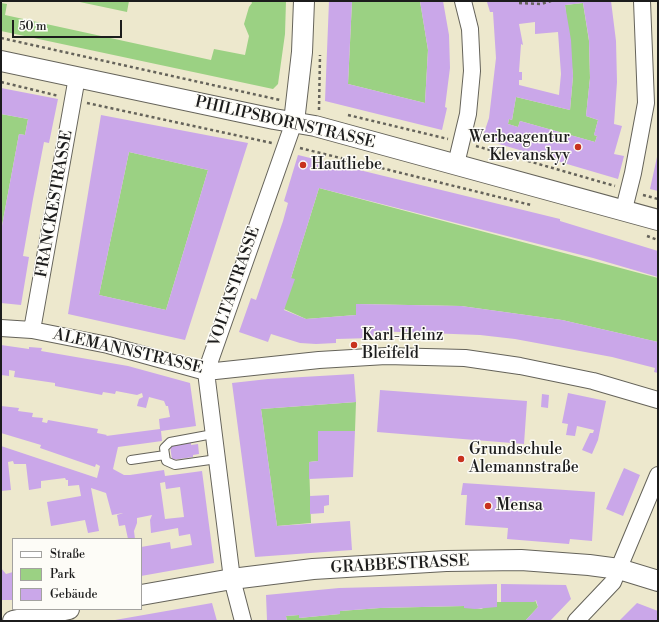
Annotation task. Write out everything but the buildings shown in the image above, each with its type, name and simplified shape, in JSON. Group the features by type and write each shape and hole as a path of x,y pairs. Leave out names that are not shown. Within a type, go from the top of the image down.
{"street":[{"path":"294,122 302,52 304,1"},
{"path":"456,164 468,114 472,71 470,29 463,1"},
{"path":"624,210 633,173 646,104 642,1"},
{"name":"PHILIPSBORNSTRASSE","path":"1,61 315,126 658,220"},
{"name":"FRANCKESTRASSE","path":"32,330 78,77"},
{"name":"VOLTASTRASSE","path":"243,621 232,579 206,372 294,122"},
{"name":"ALEMANNSTRASSE","path":"1,328 32,330 108,345 206,372 319,360 386,356 465,358 520,366 593,381 658,400"},
{"path":"576,621 614,582 658,475"},
{"name":"GRABBESTRASSE","path":"142,595 232,579 313,569 446,561 521,560 589,565 619,569 658,581"},
{"path":"14,621 64,610"}],"lane":[{"path":"213,434 170,442 164,448 165,455 166,461 175,465 217,459"},
{"path":"131,460 165,455"}],"path":[{"path":"519,3 541,4 551,1"},
{"path":"1,38 327,110"},
{"path":"1,82 74,100 285,145 534,205"},
{"path":"342,114 461,142 658,199"},
{"path":"645,236 658,240"}],"green space":[{"path":"75,1 129,1 127,12"},
{"path":"251,1 286,1 285,34 278,84 273,89 1,31 1,3 7,4 5,15 211,60 214,49 245,55 249,36 244,24 249,7 252,3"},
{"path":"352,1 420,1 428,50 425,103 348,84"},
{"path":"583,3 589,41 590,78 586,116 598,120 594,135 597,136 595,142 520,121 518,127 508,124 509,119 512,120 516,97 570,110 573,76 565,5"},
{"path":"1,114 28,119 25,135 19,134 1,231"},
{"path":"129,152 208,170 166,310 99,295"},
{"path":"319,188 658,278 658,342 562,320 461,306 356,304 356,315 306,319 284,309 291,278"},
{"path":"356,402 355,431 318,431 318,461 309,462 311,523 277,526 261,409"},
{"path":"535,600 538,607 525,621 287,621 286,616 299,615 299,618 340,614 340,611 380,608 464,606 481,609 497,602 534,602"}],"place":[{"name":"Werbeagentur Klevanskyy","path":"578,147"},
{"name":"Hautliebe","path":"303,165"},
{"name":"Karl-Heinz Bleifeld","path":"354,345"},
{"name":"Grundschule Alemannstraße","path":"461,459"},
{"name":"Mensa","path":"488,506"}]}
